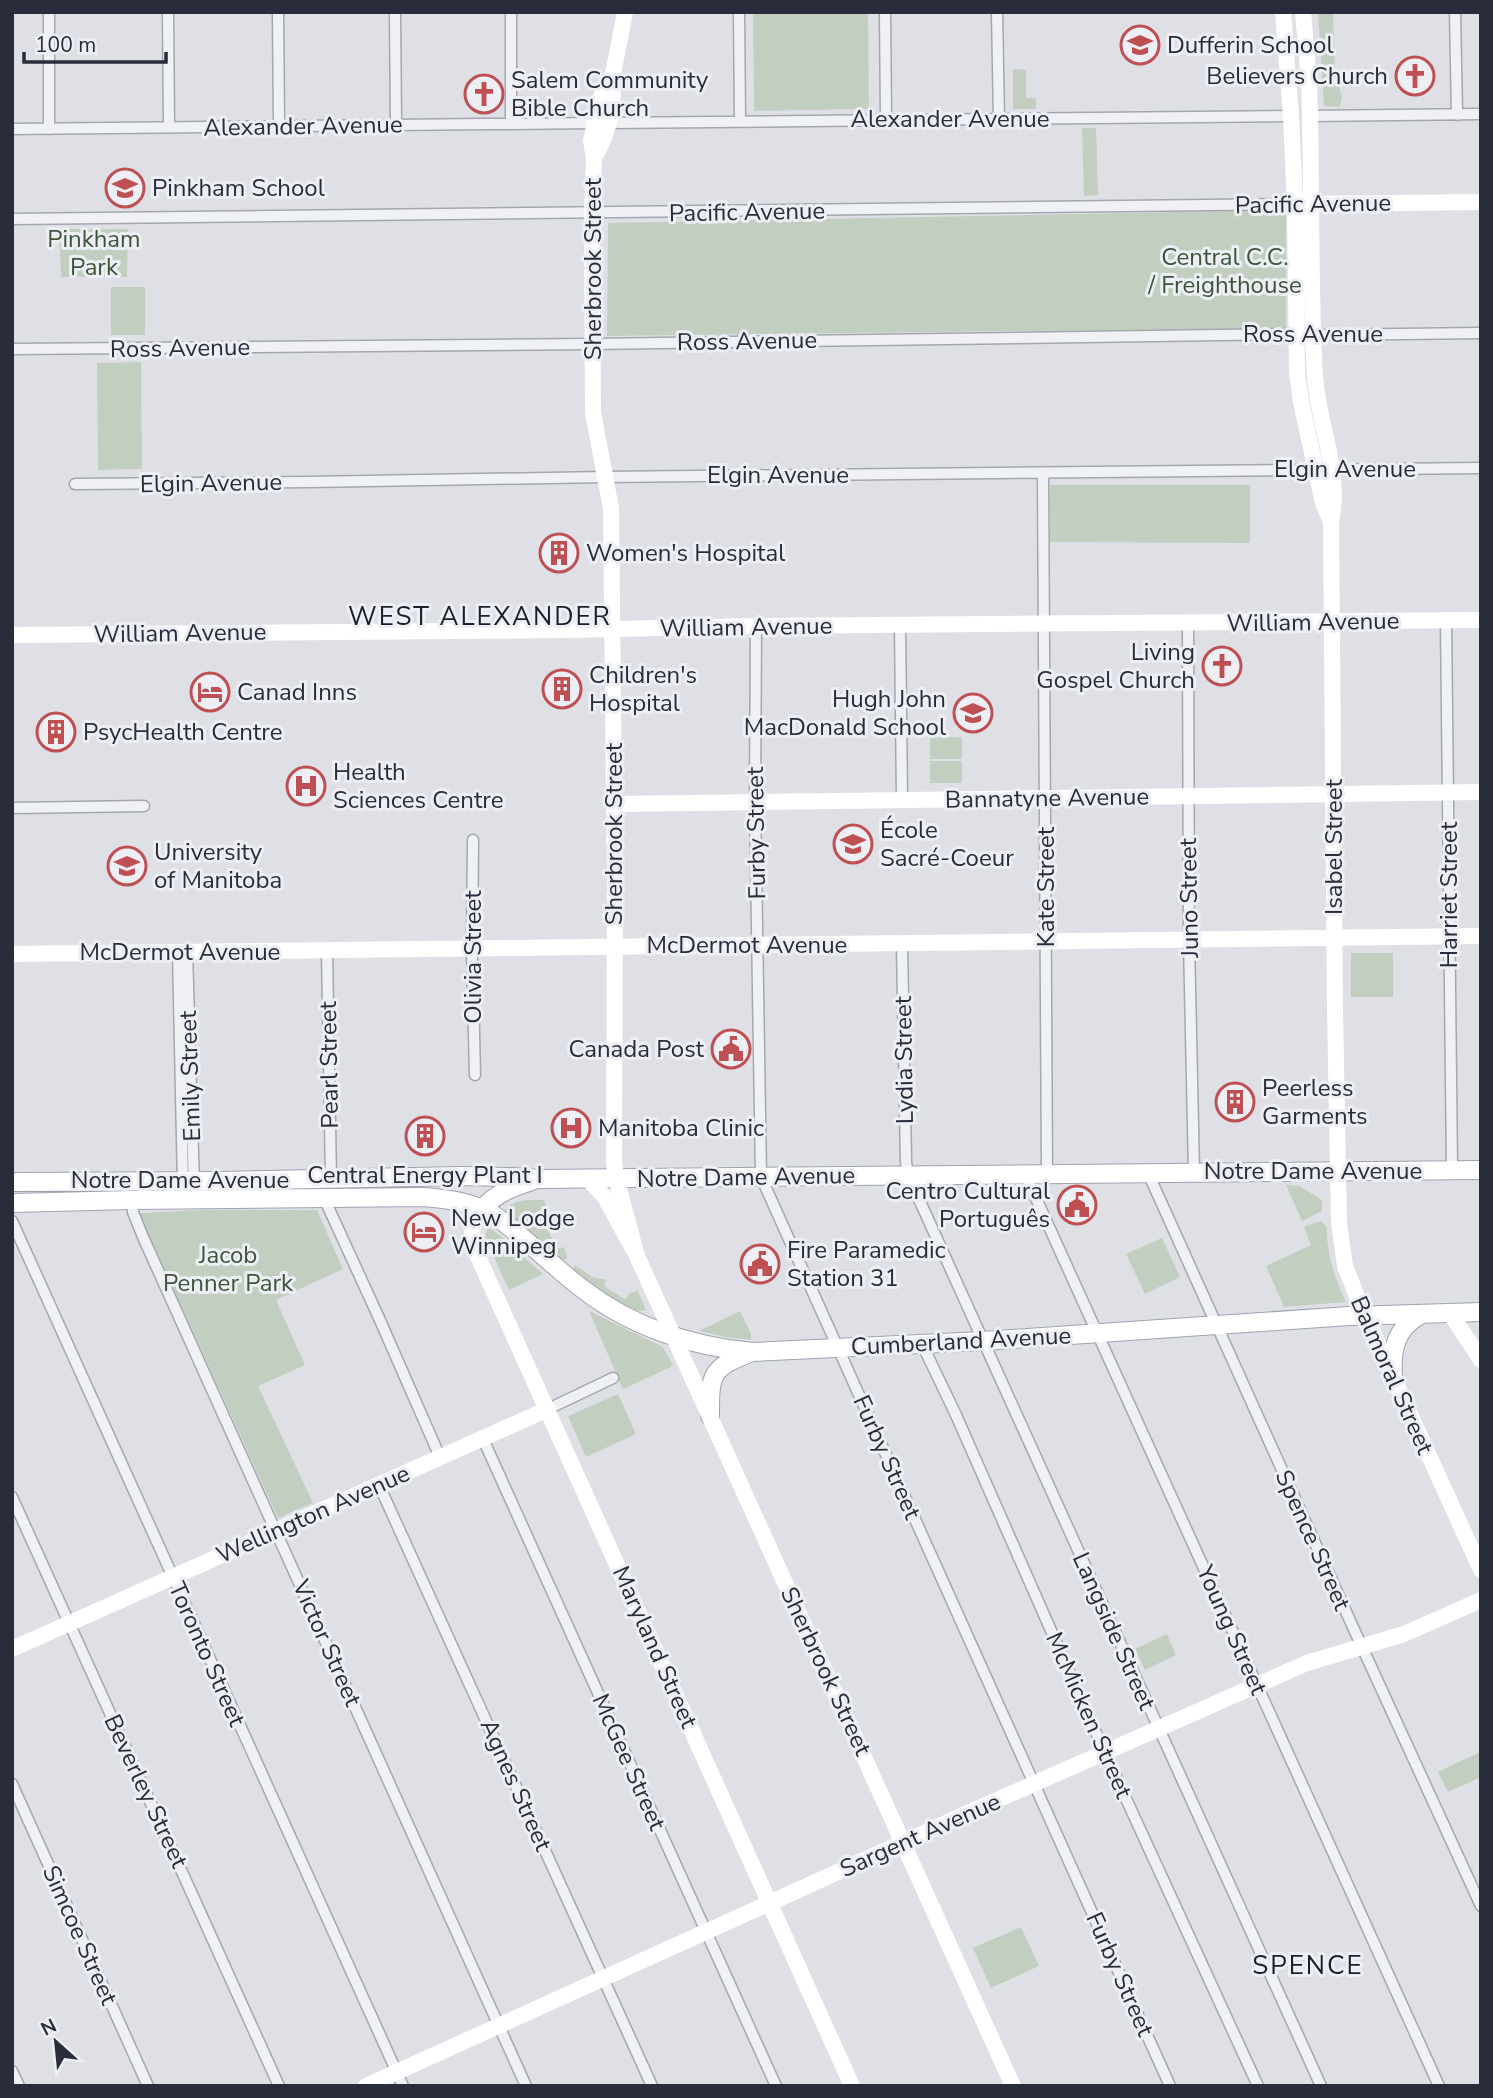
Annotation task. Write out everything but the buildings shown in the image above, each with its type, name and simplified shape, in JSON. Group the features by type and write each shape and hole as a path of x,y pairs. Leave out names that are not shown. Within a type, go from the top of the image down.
{"main road":[{"name":"Sherbrook Street","path":"625,12 612,78 601,96 601,123 592,141 592,344 594,419 611,509 616,1178 637,1256"},
{"name":"Isabel Street","path":"1283,12 1291,116 1303,204 1317,393 1334,469 1335,502 1331,522 1337,1172"},
{"name":"Isabel Street","path":"1303,12 1310,116 1297,334 1298,383 1315,469 1331,522"},
{"name":"Pacific Avenue","path":"1303,204 1481,202"},
{"name":"William Avenue","path":"12,635 1481,620"},
{"name":"Bannatyne Avenue","path":"614,804 1481,792"},
{"name":"McDermot Avenue","path":"12,954 1481,936"},
{"name":"Notre Dame Avenue","path":"12,1203 132,1200 188,1190 331,1179 1481,1170"},
{"name":"Balmoral Street","path":"1337,1172 1343,1258 1352,1286 1481,1570"},
{"path":"482,1209 503,1191 539,1179"},
{"name":"Sherbrook Street","path":"588,1179 604,1196 637,1256 1013,2086"},
{"name":"Notre Dame Avenue","path":"12,1182 324,1198 423,1197 449,1199 482,1209"},
{"name":"Cumberland Avenue","path":"482,1209 503,1222 598,1300 628,1318 674,1336 715,1347 753,1352 983,1341 1365,1316 1481,1313"},
{"name":"Maryland Street","path":"482,1209 471,1231 474,1245 852,2086"},
{"path":"1450,1313 1481,1360"},
{"path":"1481,1313 1475,1326 1481,1342"},
{"path":"1393,1377 1392,1358 1397,1337 1420,1315"},
{"path":"709,1416 709,1390 718,1370 731,1360 753,1352"},
{"name":"Wellington Avenue","path":"12,1649 548,1409"},
{"name":"Sargent Avenue","path":"366,2086 399,2079 499,2025 1307,1663 1363,1648 1431,1624 1481,1600"}],"street":[{"path":"48,12 49,129"},
{"path":"168,12 169,127"},
{"path":"278,12 279,126"},
{"path":"395,12 396,125"},
{"path":"511,12 511,124"},
{"path":"739,12 740,121"},
{"path":"885,12 886,119"},
{"path":"997,12 999,120"},
{"path":"1455,12 1457,115"},
{"path":"1310,116 1481,114"},
{"name":"Alexander Avenue","path":"12,129 1291,116"},
{"name":"Pacific Avenue","path":"12,219 1303,204"},
{"name":"Ross Avenue","path":"12,349 1481,333"},
{"name":"Elgin Avenue","path":"75,484 1481,468"},
{"name":"Kate Street","path":"1043,474 1047,1174"},
{"name":"Harriet Street","path":"1446,620 1452,1170"},
{"name":"Juno Street","path":"1188,623 1189,941 1194,1172"},
{"path":"900,625 902,799"},
{"name":"Furby Street","path":"756,626 755,801 761,1177 836,1349 845,1362 1171,2086"},
{"path":"12,808 144,806"},
{"name":"Olivia Street","path":"473,840 475,1074"},
{"name":"Lydia Street","path":"902,944 908,1175"},
{"name":"Pearl Street","path":"327,951 331,1179"},
{"name":"Emily Street","path":"182,952 188,1190"},
{"name":"Spence Street","path":"1148,1173 1481,1906"},
{"name":"Young Street","path":"1025,1174 1439,2086"},
{"name":"Langside Street","path":"908,1175 1321,2086"},
{"path":"324,1198 440,1457"},
{"name":"Victor Street","path":"132,1200 133,1212 143,1237 526,2086"},
{"name":"Toronto Street","path":"12,1221 399,2079"},
{"name":"McMicken Street","path":"922,1344 1258,2086"},
{"name":"Wellington Avenue","path":"548,1409 613,1378"},
{"name":"McGee Street","path":"483,1439 776,2086"},
{"name":"Agnes Street","path":"379,1485 652,2086"},
{"name":"Beverley Street","path":"12,1497 279,2086"},
{"name":"Simcoe Street","path":"12,1784 148,2086"},
{"path":"12,2071 19,2086"}],"green space":[{"path":"753,12 868,12 869,109 754,111"},
{"path":"1318,12 1333,12 1335,76 1342,96 1340,107 1324,106"},
{"path":"1013,69 1026,70 1026,98 1036,98 1036,109 1013,109"},
{"path":"1082,128 1096,128 1098,195 1084,196"},
{"name":"Central C.C. / Freighthouse","path":"1286,210 1286,330 607,336 608,223"},
{"name":"Pinkham Park","path":"59,229 128,229 127,277 61,277"},
{"path":"111,287 145,287 145,335 111,335"},
{"path":"141,362 142,469 98,470 97,363"},
{"path":"1050,485 1250,485 1250,543 1050,542"},
{"path":"962,737 962,759 930,759 930,738"},
{"path":"930,761 962,761 962,783 930,783"},
{"path":"1351,953 1393,953 1393,997 1351,997"},
{"path":"1286,1185 1299,1186 1322,1200 1322,1211 1302,1221"},
{"path":"544,1200 546,1207 539,1210 557,1249 564,1247 567,1257 565,1260 557,1257 504,1211 517,1202"},
{"name":"Jacob Penner Park","path":"201,1210 317,1210 343,1269 276,1300 305,1365 258,1386 313,1503 278,1518 140,1215"},
{"path":"1322,1222 1327,1227 1332,1266 1346,1302 1284,1307 1266,1266 1311,1245 1304,1227"},
{"path":"490,1228 543,1274 509,1290 485,1237 487,1229"},
{"path":"1162,1238 1180,1277 1145,1294 1126,1254"},
{"path":"575,1265 592,1277 606,1280 604,1286 625,1299 630,1293 638,1291 646,1310 629,1309 609,1298 574,1272"},
{"path":"589,1311 663,1347 673,1366 623,1389"},
{"path":"740,1311 751,1334 751,1340 699,1331"},
{"path":"618,1394 636,1434 586,1457 568,1416"},
{"path":"1167,1634 1176,1655 1145,1670 1135,1649"},
{"path":"1480,1752 1481,1777 1448,1792 1438,1772"},
{"path":"1021,1927 1039,1966 991,1988 973,1948"}],"place":[{"name":"Dufferin School","path":"1140,45"},
{"name":"Believers Church","path":"1415,76"},
{"name":"Salem Community Bible Church","path":"484,94"},
{"name":"Pinkham School","path":"125,188"},
{"name":"Women's Hospital","path":"559,553"},
{"name":"Living Gospel Church","path":"1222,666"},
{"name":"Children's Hospital","path":"562,689"},
{"name":"Canad Inns","path":"210,692"},
{"name":"Hugh John MacDonald School","path":"973,713"},
{"name":"PsycHealth Centre","path":"56,732"},
{"name":"Health Sciences Centre","path":"306,786"},
{"name":"École Sacré-Coeur","path":"853,844"},
{"name":"University of Manitoba","path":"127,866"},
{"name":"Canada Post","path":"731,1049"},
{"name":"Peerless Garments","path":"1235,1102"},
{"name":"Manitoba Clinic","path":"571,1128"},
{"name":"Central Energy Plant I","path":"425,1136"},
{"name":"Centro Cultural Português","path":"1077,1205"},
{"name":"New Lodge Winnipeg","path":"424,1232"},
{"name":"Fire Paramedic Station 31","path":"760,1264"}],"district":[{"name":"WEST ALEXANDER","path":"480,616"},
{"name":"SPENCE","path":"1308,1965"}]}
